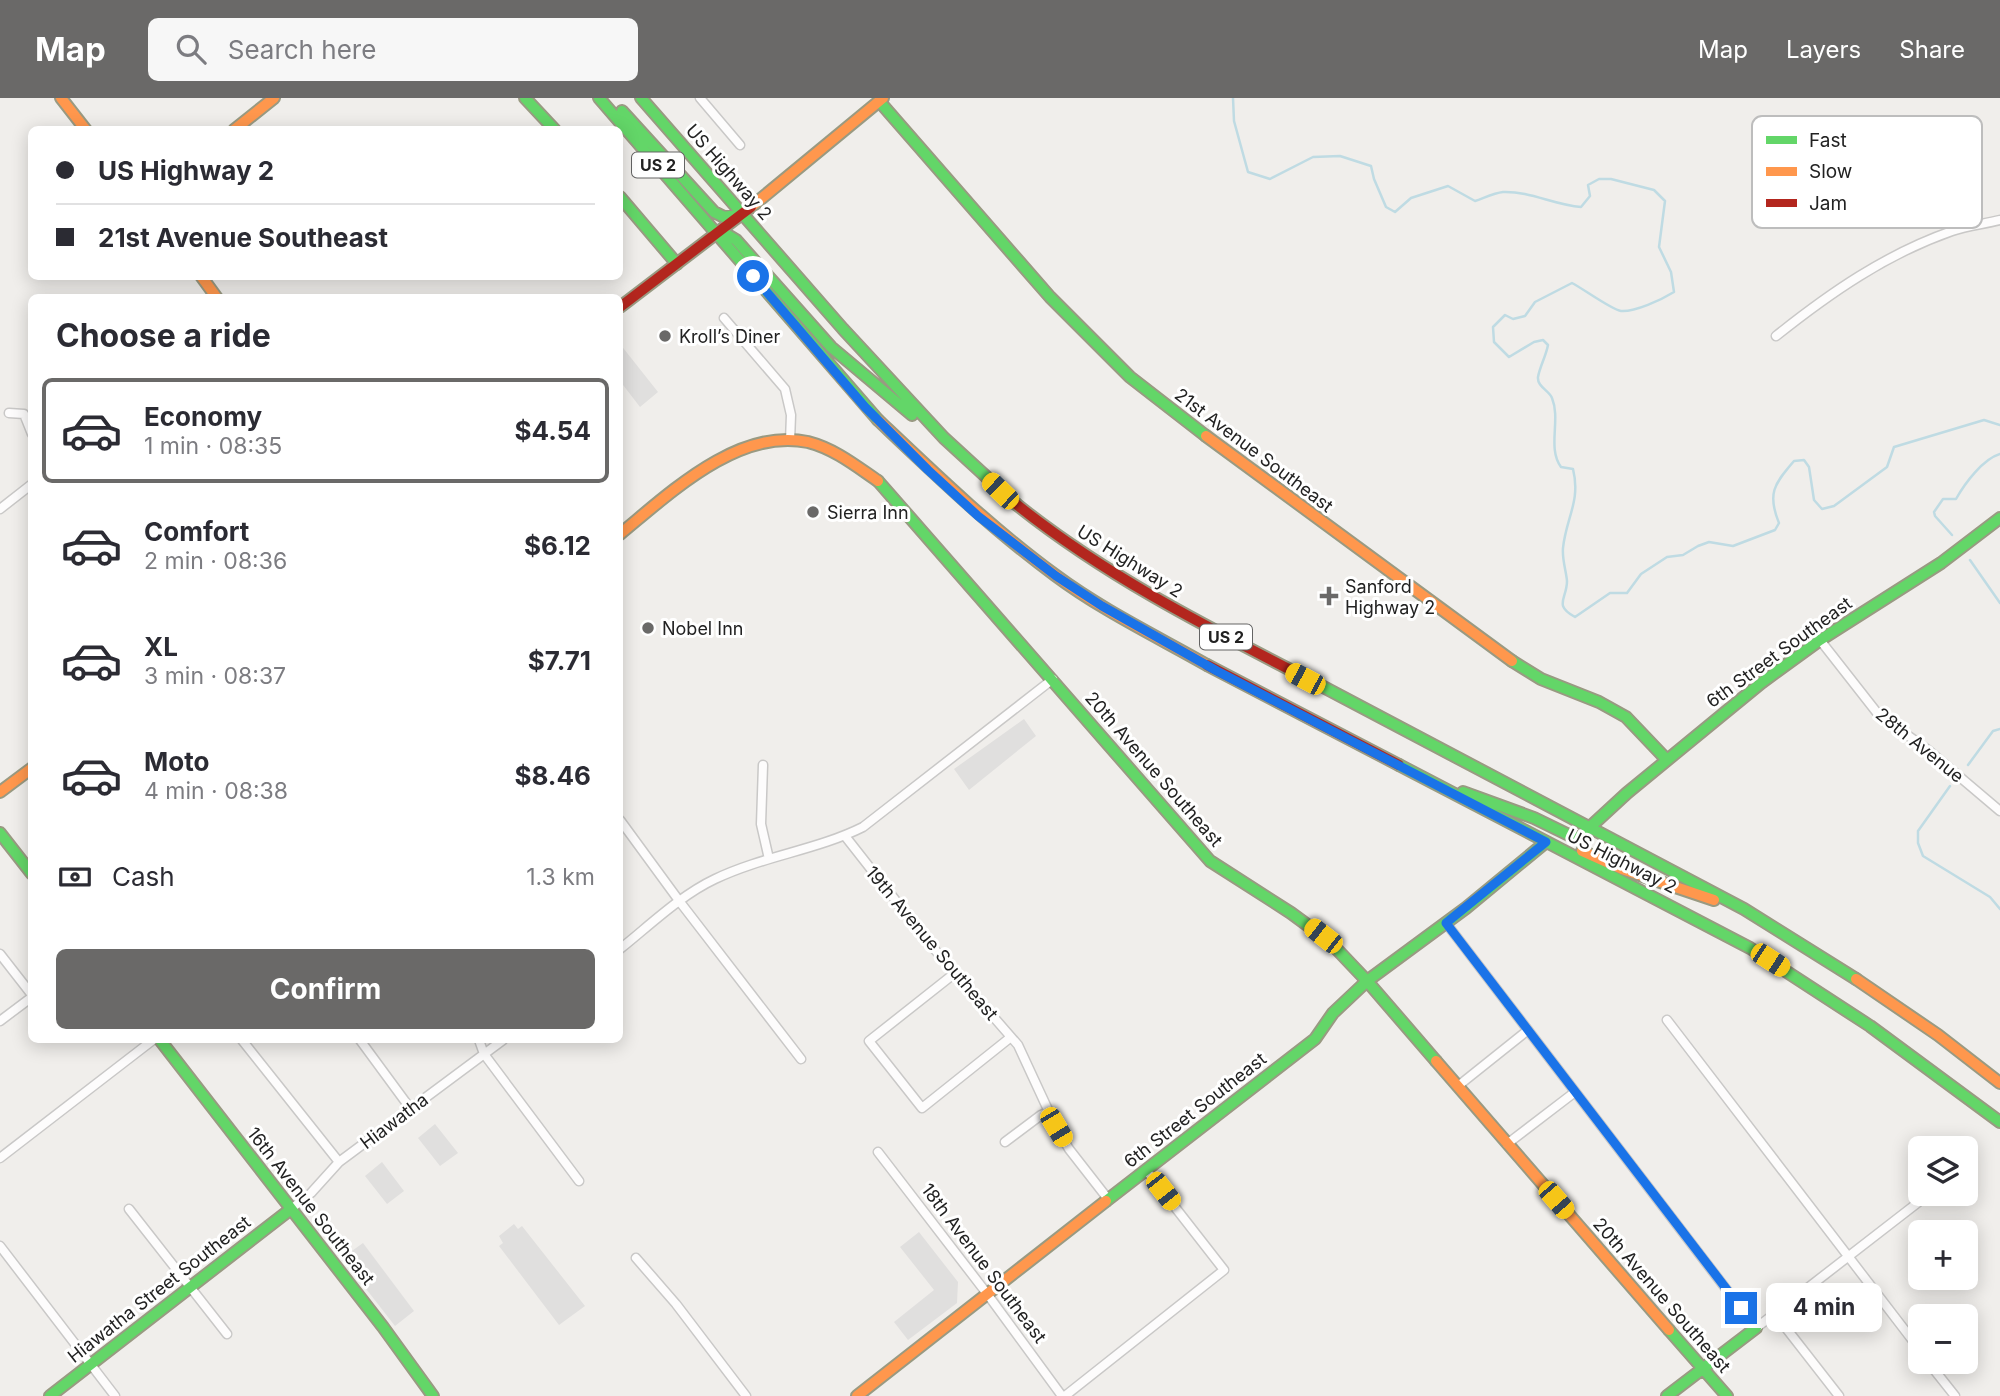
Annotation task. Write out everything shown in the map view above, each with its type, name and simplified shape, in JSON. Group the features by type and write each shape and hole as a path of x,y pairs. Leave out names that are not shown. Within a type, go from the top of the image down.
{"main road":[{"path":"61,98 83,126"},
{"path":"239,126 274,98"},
{"path":"526,98 551,126"},
{"name":"US Highway 2","path":"599,98 865,407 978,516 1056,576 1102,606 1217,671 1750,948 1870,1026 2000,1122"},
{"path":"608,98 652,142 713,212 723,217 742,214"},
{"name":"US Highway 2","path":"640,98 900,393 944,439 1000,491 1041,524 1132,585 1228,638 1744,909 1836,965 1938,1035 2000,1083"},
{"path":"623,305 742,214 880,99"},
{"name":"21st Avenue Southeast","path":"880,99 1050,297 1129,377 1510,660 1541,679 1599,702 1626,717 1667,760"},
{"path":"623,201 677,264"},
{"path":"716,234 726,234 753,257 831,347 850,365 944,439"},
{"path":"623,532 726,454 759,443 790,441"},
{"name":"20th Avenue Southeast","path":"790,441 829,448 847,456 880,483 1210,861 1248,888 1305,922 1367,981 1727,1396"},
{"name":"6th Street Southeast","path":"1589,828 1761,683 1820,640 1941,563 2000,518"},
{"path":"1399,766 1502,805 1575,838 1582,836 1589,828"},
{"path":"0,792 28,771"},
{"path":"0,833 28,869"},
{"path":"1546,842 1552,839 1560,840 1622,869 1744,909"},
{"name":"6th Street Southeast","path":"857,1396 1303,1050 1325,1027 1333,1013 1367,981 1446,923 1546,842"},
{"name":"16th Avenue Southeast","path":"162,1043 383,1327 433,1396"},
{"path":"1963,1093 2000,1130"},
{"name":"Hiawatha Street Southeast","path":"50,1396 291,1209"},
{"path":"1667,1396 1756,1328"}],"street":[{"path":"700,98 740,145"},
{"path":"1982,224 2000,220"},
{"path":"1776,336 1824,297 1864,272 1953,231 1966,228"},
{"path":"724,318 785,389 791,415 790,441"},
{"path":"9,413 24,414 28,424"},
{"path":"0,509 28,487"},
{"name":"28th Avenue","path":"1820,640 1878,713 1928,750 2000,811"},
{"path":"623,947 713,880 769,859 845,836 881,814 1053,679"},
{"path":"763,765 761,824 769,859"},
{"path":"623,824 801,1059"},
{"name":"19th Avenue Southeast","path":"845,836 955,973 1011,1037 1024,1056 1048,1112 1069,1149 1108,1199"},
{"path":"1446,923 1756,1328 1913,1206"},
{"path":"0,954 28,996"},
{"path":"955,973 869,1041 922,1108 1011,1037"},
{"path":"0,1021 28,999"},
{"path":"1667,1020 1908,1335"},
{"path":"1458,1086 1528,1030"},
{"path":"0,1158 149,1043"},
{"path":"244,1043 340,1162"},
{"path":"362,1043 410,1108"},
{"path":"480,1043 484,1054 579,1181"},
{"name":"Hiawatha","path":"291,1209 311,1193 340,1162 499,1043"},
{"path":"1507,1144 1575,1092"},
{"path":"1005,1142 1048,1112"},
{"name":"18th Avenue Southeast","path":"878,1152 1063,1396"},
{"path":"1063,1396 1224,1270 1146,1170"},
{"path":"129,1209 227,1334"},
{"path":"0,1246 115,1396"},
{"path":"636,1258 676,1304 747,1396"},
{"path":"1775,1314 1839,1396"},
{"path":"1938,1374 1955,1396"}],"shaded area":[{"path":"623,348 658,392 640,407 623,385"},
{"path":"1024,719 1036,736 969,790 954,769"},
{"path":"435,1124 458,1153 440,1166 418,1138"},
{"path":"382,1162 404,1191 387,1204 365,1176"},
{"path":"514,1224 518,1229 522,1226 585,1306 559,1325 499,1246 503,1243 499,1236"},
{"path":"919,1232 958,1282 957,1303 908,1340 894,1322 934,1290 900,1247"},
{"path":"363,1243 414,1311 395,1326 342,1258"}],"waterway":[{"path":"1233,98 1234,121 1248,172 1270,179 1313,157 1340,156 1371,166 1386,207 1395,212 1411,198 1448,186 1475,201 1513,192 1581,207 1590,196 1588,185 1599,179 1611,179 1654,190 1665,201 1659,247 1671,272 1674,292 1640,308 1621,311 1572,283 1535,302 1525,316 1513,319 1505,315 1493,327 1494,342 1509,357 1534,342 1543,340 1548,345 1538,380 1550,395 1554,407 1557,459 1561,467 1573,469 1575,480 1574,500 1563,548 1567,581 1563,605 1564,609 1575,617 1610,593 1627,593 1641,574 1667,557 1683,555 1709,542 1733,546 1775,530 1779,523 1773,504 1774,490 1794,461 1804,460 1809,467 1814,500 1822,509 1834,506 1887,467 1894,447 1984,420 2000,425"},
{"path":"1952,535 1934,512 1943,499 1956,499 1981,466 2000,454"},
{"path":"1970,560 2000,603"},
{"path":"1968,765 1993,731 2000,729"},
{"path":"1950,786 1918,831 1918,843 1923,856 1990,897 2000,909"}],"traffic: fast":[{"path":"525,98 551,126"},
{"path":"599,98 878,420"},
{"path":"641,98 843,329 944,438 1016,504"},
{"path":"879,101 1050,297 1130,377 1206,436"},
{"path":"622,111 714,212 724,217 742,214"},
{"path":"623,201 677,264"},
{"path":"716,234 726,234 736,240 831,347 912,415"},
{"path":"878,481 1210,861 1329,941 1436,1061"},
{"path":"1589,828 1627,793 1761,683 1820,640 1941,563 2000,518"},
{"path":"1512,661 1541,679 1599,702 1626,717 1667,760"},
{"path":"1314,682 1744,909 1856,979"},
{"path":"1399,765 1750,948 1870,1026 2000,1122"},
{"path":"1463,792 1534,818 1575,838 1582,836 1589,828"},
{"path":"0,833 28,869"},
{"path":"1106,1201 1315,1039 1333,1013 1367,981 1466,908 1546,842"},
{"path":"162,1043 383,1327 433,1396"},
{"path":"50,1396 291,1209"},
{"path":"1667,1396 1756,1328"},
{"path":"1669,1330 1727,1396"}],"traffic: slow":[{"path":"61,98 83,126"},
{"path":"239,126 274,98"},
{"path":"751,207 883,98"},
{"path":"204,280 214,294"},
{"path":"878,420 986,520 1055,575 1110,611 1207,665"},
{"path":"1206,436 1512,661"},
{"path":"623,532 706,467 756,444 782,440 818,445 836,453 878,481"},
{"path":"0,792 28,771"},
{"path":"1582,851 1622,869 1714,900"},
{"path":"1856,979 1938,1035 2000,1083"},
{"path":"1436,1061 1669,1330"},
{"path":"857,1396 1106,1201"}],"traffic: jam":[{"path":"623,305 751,207"},
{"path":"1016,504 1086,555 1160,601 1314,682"},
{"path":"1207,665 1399,765"}],"place":[{"name":"Kroll’s Diner","path":"665,336"},
{"name":"Sierra Inn","path":"813,512"},
{"name":"Sanford Highway 2","path":"1329,596"},
{"name":"Nobel Inn","path":"648,628"}],"route":[{"path":"753,276 865,407 928,470 978,516 1056,576 1102,606 1217,671 1546,842 1446,923 1741,1308"}]}
